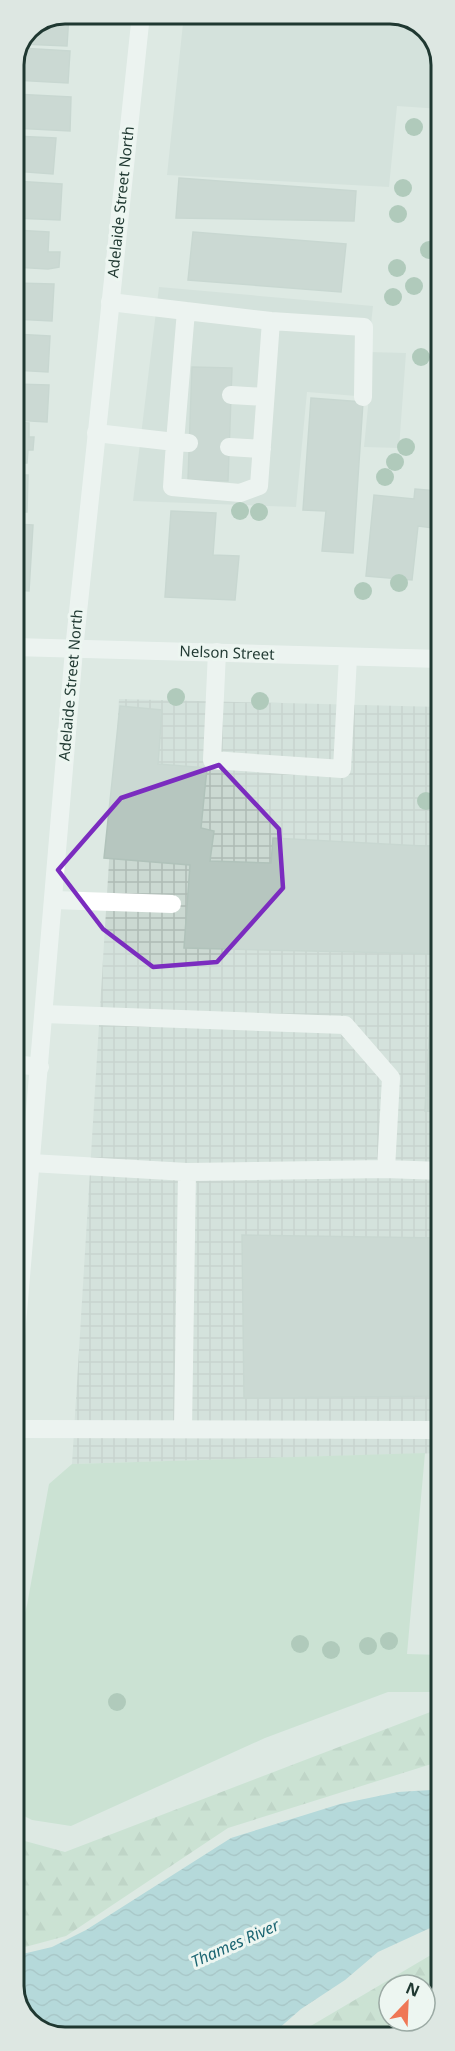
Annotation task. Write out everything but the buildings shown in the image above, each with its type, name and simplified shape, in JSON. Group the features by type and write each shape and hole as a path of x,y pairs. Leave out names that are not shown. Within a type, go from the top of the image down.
{"main road":[{"name":"Adelaide Street North","path":"24,1250 74,650 140,24"},
{"path":"110,302 271,321 364,327 363,397"},
{"path":"186,311 182,443 172,487 240,494 259,486 271,321"},
{"path":"231,395 265,397"},
{"path":"96,433 182,443"},
{"path":"229,447 262,449"},
{"name":"Nelson Street","path":"24,648 431,659"},
{"path":"217,652 212,760 342,769 348,657"},
{"path":"53,900 172,904"},
{"path":"44,1014 345,1025 391,1078 386,1169"},
{"path":"24,1065 40,1066"},
{"path":"32,1163 187,1172 386,1169 431,1171"},
{"path":"183,1429 187,1172"},
{"path":"24,1428 431,1430"}],"highlighted area":[{"path":"219,765 279,829 283,888 217,962 153,967 103,929 58,870 121,798"}],"shaded area":[{"path":"183,24 393,24 411,29 426,44 431,65 431,108 397,106 389,187 167,175"},
{"path":"159,287 373,306 368,352 406,353 399,448 364,447 369,397 307,392 296,507 133,501"},
{"path":"119,699 431,707 431,1453 72,1464"}],"green space":[{"path":"425,1453 407,1654 431,1655 431,1692 388,1692 265,1738 71,1826 32,1820 24,1816 24,1617 49,1484 72,1464"},
{"path":"431,1712 431,1764 228,1828 66,1936 24,1947 24,1841 65,1852"},
{"path":"431,1955 431,1973 400,1973"},
{"path":"377,1987 377,2027 309,2027"}],"water":[{"name":"Thames River","path":"431,1790 431,1928 378,1952 345,1980 301,2009 280,2027 62,2027 44,2022 29,2007 24,1986 24,1954 52,1947 86,1930 231,1838 340,1804 398,1792"}]}
